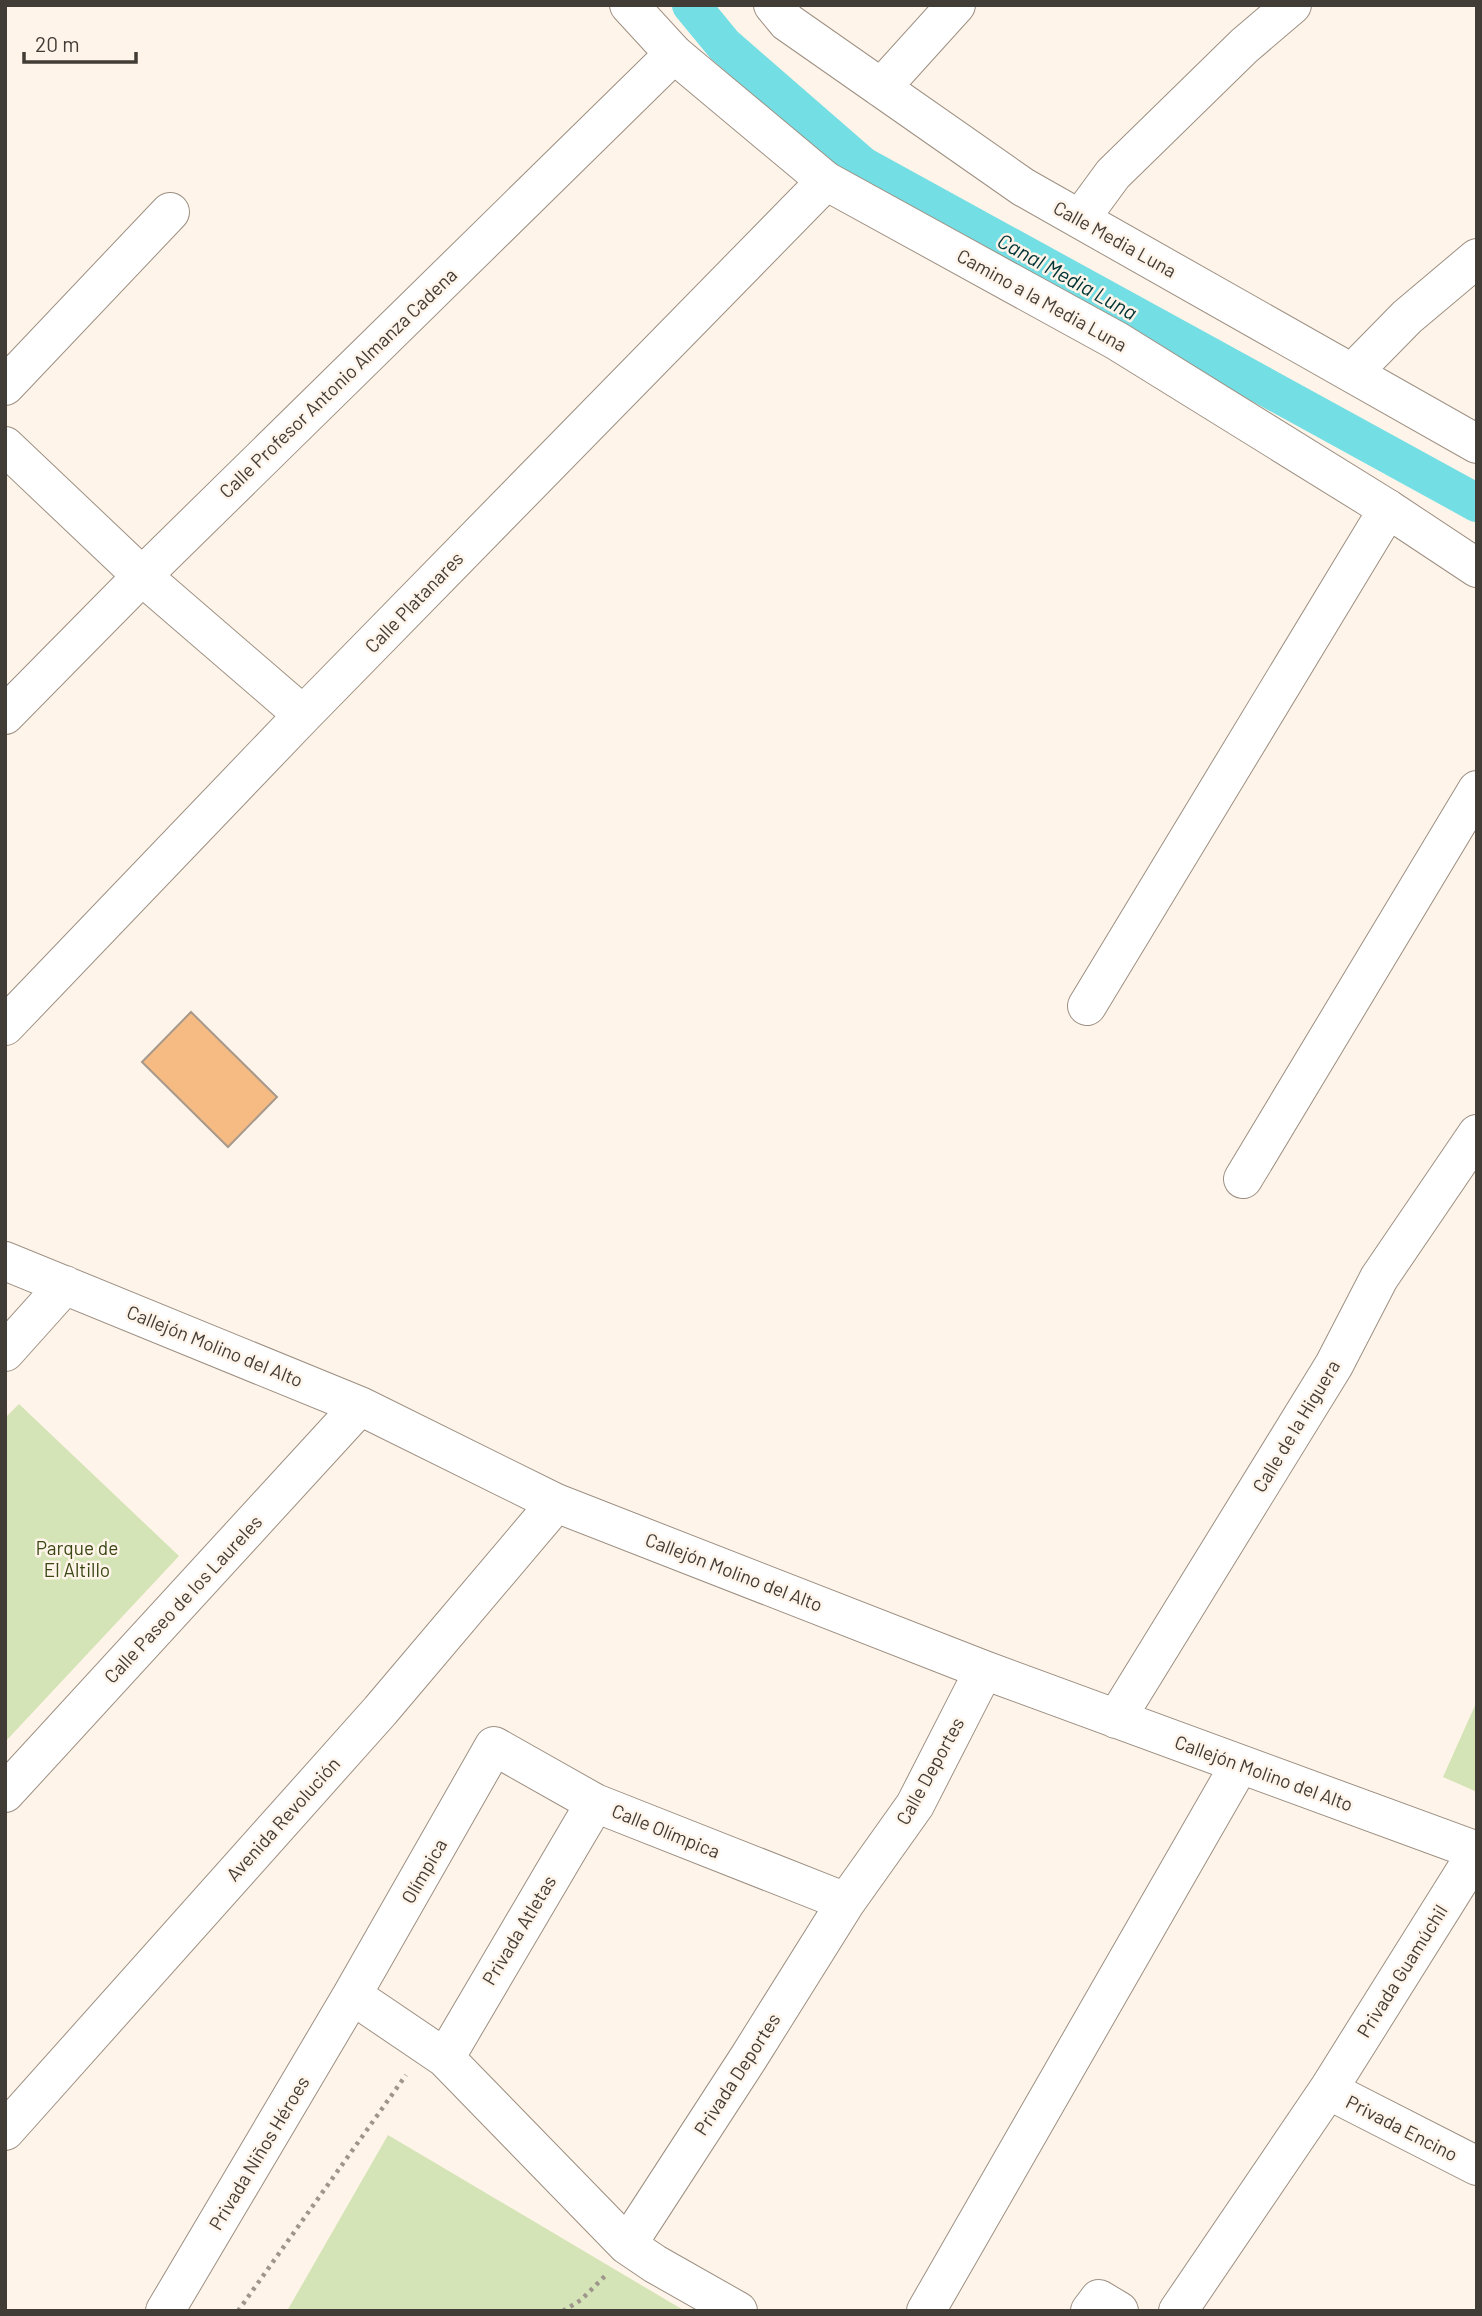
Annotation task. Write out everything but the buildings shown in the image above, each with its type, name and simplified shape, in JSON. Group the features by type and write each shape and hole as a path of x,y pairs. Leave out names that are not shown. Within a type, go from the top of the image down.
{"street":[{"name":"Camino a la Media Luna","path":"629,5 674,54 826,181 1117,341 1388,509 1477,568"},
{"name":"Calle Media Luna","path":"773,5 787,22 1023,187 1477,444"},
{"path":"881,88 956,5"},
{"path":"1080,219 1114,174 1244,46 1292,5"},
{"name":"Calle Profesor Antonio Almanza Cadena","path":"5,715 142,576 674,54"},
{"name":"Calle Platanares","path":"5,1026 303,715 826,181"},
{"path":"5,386 170,212"},
{"path":"1353,372 1407,317 1477,258"},
{"path":"5,446 142,576 303,715"},
{"path":"1087,1006 1388,509"},
{"path":"1243,1178 1477,790"},
{"name":"Calle de la Higuera","path":"1116,1719 1334,1366 1379,1279 1477,1134"},
{"name":"Callejón Molino del Alto","path":"5,1261 360,1406 556,1503 984,1670 1477,1852"},
{"path":"5,1352 65,1285"},
{"name":"Calle Paseo de los Laureles","path":"5,1793 360,1406"},
{"name":"Avenida Revolución","path":"5,2131 380,1711 556,1503"},
{"name":"Calle Deportes","path":"846,1902 915,1805 984,1670"},
{"name":"Calle Olímpica","path":"494,1746 595,1802 846,1902"},
{"name":"Olímpica","path":"352,1995 494,1746"},
{"path":"926,2311 1240,1764"},
{"name":"Privada Atletas","path":"435,2052 595,1802"},
{"name":"Privada Guamúchil","path":"1178,2311 1328,2090 1477,1852"},
{"name":"Privada Deportes","path":"627,2245 846,1902"},
{"path":"352,1995 435,2052 627,2245 738,2311"},
{"name":"Privada Niños Héroes","path":"165,2311 352,1995"},
{"name":"Privada Encino","path":"1328,2090 1477,2166"}],"path":[{"path":"238,2311 435,2052"},
{"path":"564,2311 603,2281 627,2245"}],"green space":[{"name":"Parque de El Altillo","path":"19,1404 179,1556 5,1742 5,1418"},
{"path":"1477,1701 1477,1792 1443,1777"},
{"path":"388,2135 685,2311 287,2311"}],"waterway":[{"name":"Canal Media Luna","path":"691,5 724,45 863,166 1477,503"}]}
